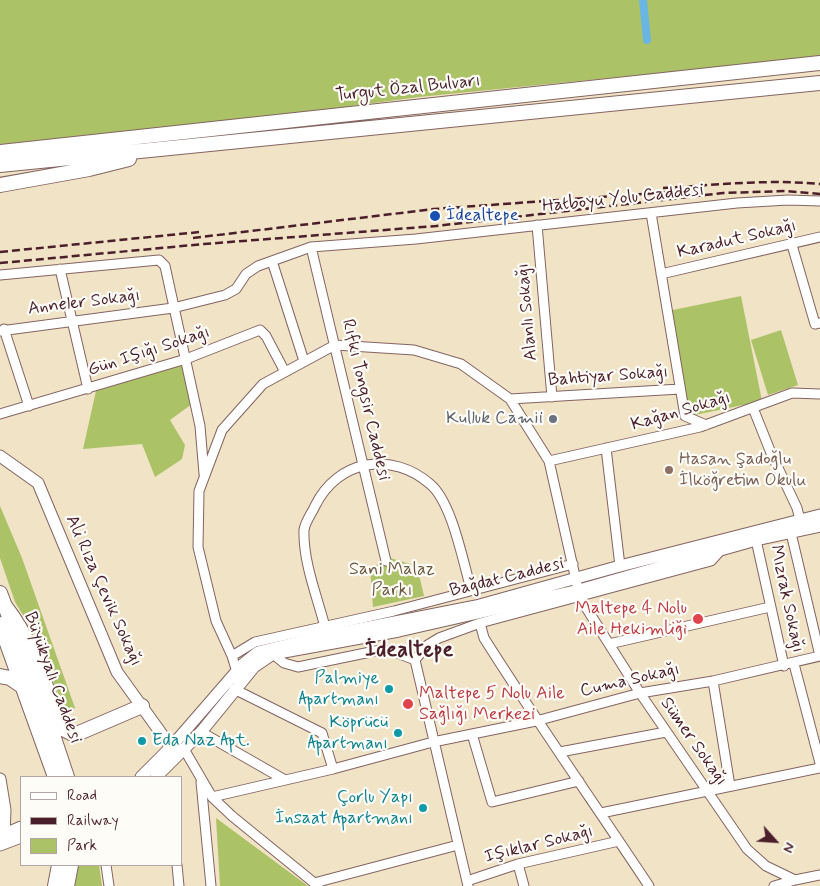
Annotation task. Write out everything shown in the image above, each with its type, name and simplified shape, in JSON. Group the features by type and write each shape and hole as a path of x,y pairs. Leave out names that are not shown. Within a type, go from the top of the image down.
{"highway":[{"name":"Turgut Özal Bulvarı","path":"0,152 820,63"},
{"name":"Turgut Özal Bulvarı","path":"0,165 820,83"},
{"path":"0,185 89,169 176,147"},
{"name":"Büyükyalı Caddesi","path":"0,593 41,717 55,776"},
{"path":"5,606 19,624 32,648 61,728 66,732 79,734 142,706"},
{"name":"Büyükyalı Caddesi","path":"0,624 23,687 41,717 67,776"},
{"path":"0,676 10,678 23,687"},
{"path":"54,886 58,866"},
{"path":"67,886 71,866"}],"main road":[{"name":"Ali Rıza Çevik Sokağı","path":"0,456 38,482 117,672 171,747"},
{"name":"Bağdat Caddesi","path":"159,776 201,732 234,689 254,667 273,654 399,631 578,589 820,515"},
{"name":"Bağdat Caddesi","path":"142,776 171,747 237,672 258,652 342,632 476,606 578,589 620,566 697,552 721,550 820,526"},
{"path":"0,779 5,810 1,838"},
{"path":"1,838 20,828"},
{"path":"1,838 20,836"}],"street":[{"name":"Hatboyu Yolu Caddesi","path":"272,261 311,247 416,239 746,203 788,200 820,201"},
{"name":"Bahtiyar Sokağı","path":"510,399 680,388 651,213"},
{"name":"Alanlı Sokağı","path":"536,225 552,397"},
{"name":"Karadut Sokağı","path":"661,274 820,237"},
{"path":"792,244 815,324 820,323"},
{"name":"Rıfkı Tongsir Caddesi","path":"311,247 386,561"},
{"path":"0,275 159,260 165,266 200,426 204,476"},
{"path":"272,261 304,362"},
{"name":"Anneler Sokağı","path":"2,330 173,308 225,295 236,289 246,274 258,266 272,261"},
{"path":"60,269 88,389"},
{"path":"2,330 29,406"},
{"name":"Gün Işığı Sokağı","path":"0,414 186,359 260,330 266,336 285,372"},
{"path":"237,672 216,620 198,547 199,491 222,430 263,384 335,346 414,350 461,364 510,399 549,461 578,589"},
{"path":"680,388 686,416 706,425"},
{"name":"Kağan Sokağı","path":"549,461 706,425 792,393 820,394"},
{"path":"752,408 797,508 800,520"},
{"path":"606,448 620,566"},
{"path":"325,627 306,556 304,528 316,503 339,476 363,465 382,463 405,468 432,485 450,515 471,589"},
{"path":"791,533 820,656"},
{"name":"Mızrak Sokağı","path":"756,540 784,666"},
{"path":"415,660 426,646 439,638 480,623 578,589 711,561 721,550"},
{"path":"232,656 256,642 394,611 471,589 573,564"},
{"name":"Sümer Sokağı","path":"578,589 640,693 747,849 766,866 795,880"},
{"path":"610,644 770,607"},
{"path":"480,623 484,638 536,721 560,752 648,886"},
{"path":"273,654 284,662 298,667 380,650 392,651 415,660"},
{"name":"Cuma Sokağı","path":"212,797 333,769 433,742 536,721 640,693 713,681 794,664 820,656"},
{"path":"415,660 467,884"},
{"path":"794,664 820,763"},
{"path":"713,681 730,786"},
{"path":"234,689 322,733 333,769"},
{"path":"201,732 285,780"},
{"path":"560,752 666,732"},
{"path":"472,734 492,802 579,781"},
{"path":"184,749 212,797 232,816 316,885 458,845"},
{"path":"601,814 707,790 820,768"},
{"path":"201,780 211,886"},
{"name":"Işıklar Sokağı","path":"467,884 518,864 619,841"},
{"path":"518,864 524,886"},
{"path":"106,866 109,886"},
{"path":"177,866 179,886"},
{"path":"774,886 820,875"}],"green space":[{"path":"0,0 820,0 820,57 419,97 128,136 0,148"},
{"path":"741,296 762,401 690,416 668,311"},
{"path":"781,330 798,385 768,395 751,340"},
{"path":"183,365 192,404 170,420 185,445 182,459 155,477 142,444 83,449 96,391"},
{"path":"0,506 22,558 75,708 67,716 35,635 15,602 0,558"},
{"name":"Sani Malaz Parkı","path":"390,558 417,566 424,596 373,607 370,568"},
{"path":"216,818 308,886 220,886"},
{"path":"77,866 99,866 102,886 74,886"}],"waterway":[{"path":"643,0 647,40"}],"railway":[{"path":"663,188 761,182 820,184"},
{"path":"0,263 204,244 436,226 723,193 786,191 820,194"},
{"path":"193,238 434,209 670,192"},
{"path":"0,252 200,232"}],"place":[{"name":"İdealtepe","path":"435,216"},
{"name":"Kulluk Camii","path":"553,419"},
{"name":"Hasan Şadoğlu İlköğretim Okulu","path":"669,470"},
{"name":"Maltepe 4 Nolu Aile Hekimliği","path":"698,619"},
{"name":"Palmiye Apartmanı","path":"389,689"},
{"name":"Maltepe 5 Nolu Aile Sağlığı Merkezi","path":"408,704"},
{"name":"Köprücü Apartmanı","path":"398,733"},
{"name":"Eda Naz Apt.","path":"142,741"},
{"name":"Çorlu Yapı İnsaat Apartmanı","path":"423,808"}],"district":[{"name":"İdealtepe","path":"409,651"}]}
